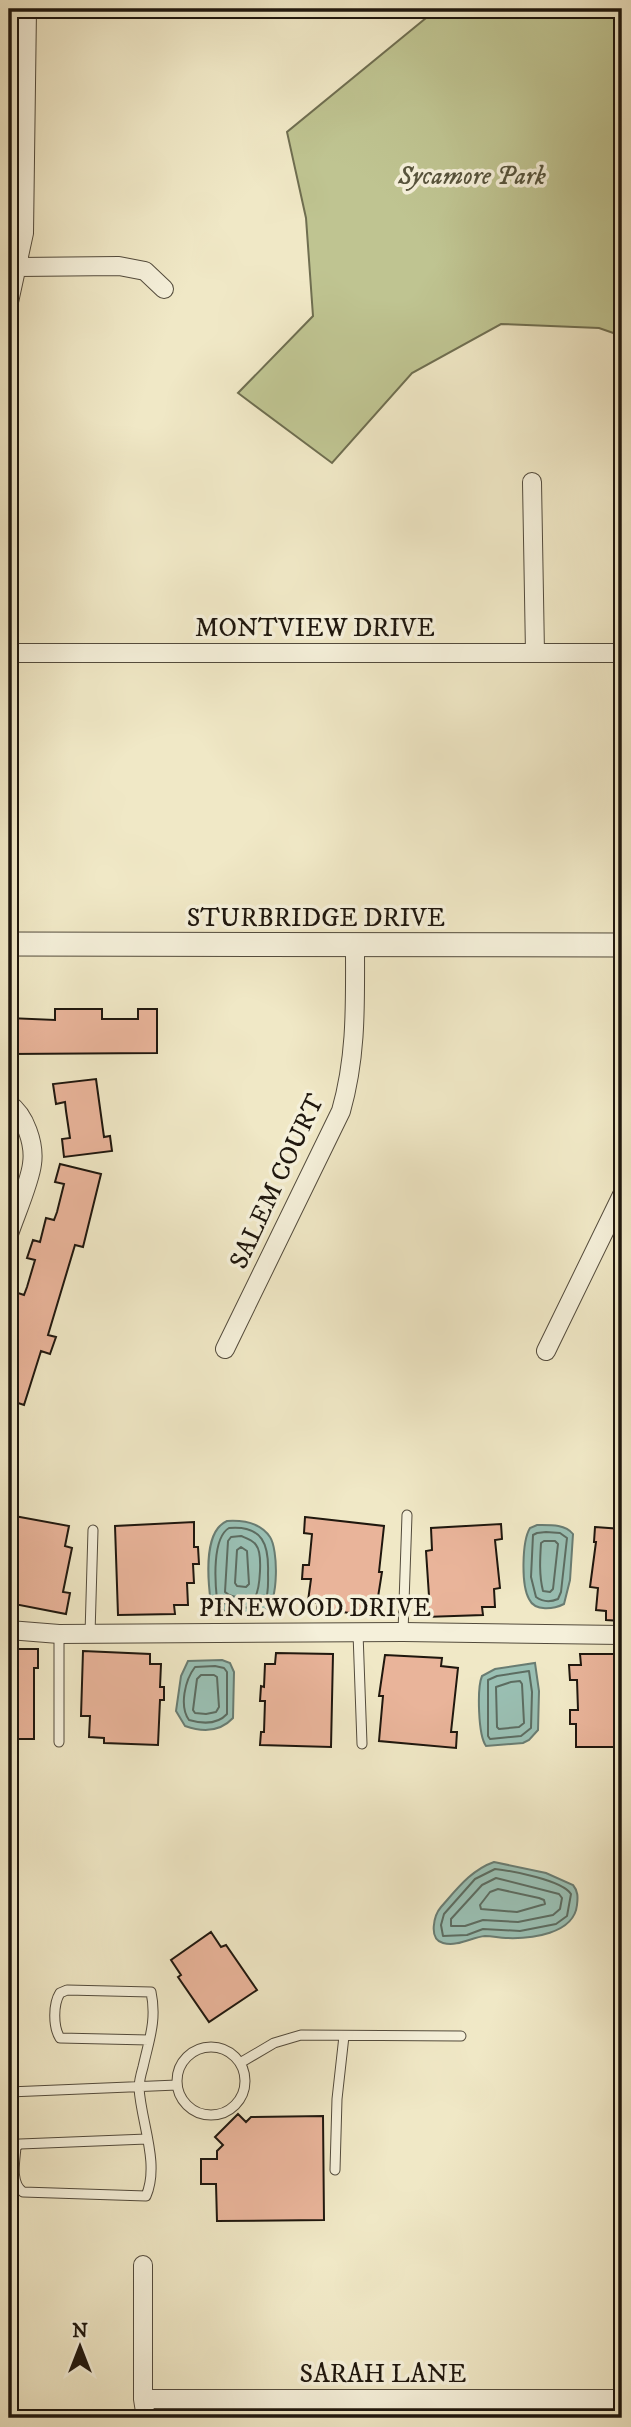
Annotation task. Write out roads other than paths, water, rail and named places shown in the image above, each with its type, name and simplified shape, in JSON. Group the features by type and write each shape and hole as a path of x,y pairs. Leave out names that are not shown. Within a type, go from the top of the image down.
{"street":[{"path":"9,302 24,233 27,9"},
{"path":"18,267 119,266 145,271 164,289"},
{"path":"532,482 535,653"},
{"name":"MONTVIEW DRIVE","path":"9,653 622,653"},
{"name":"STURBRIDGE DRIVE","path":"9,944 622,945"},
{"name":"SALEM COURT","path":"225,1349 341,1111 354,1050 355,945"},
{"path":"9,1104 17,1110 27,1128 32,1164 9,1234"},
{"path":"546,1352 622,1195"},
{"name":"PINEWOOD DRIVE","path":"9,1630 58,1634 403,1632 622,1635"},
{"path":"143,2265 145,2418"},
{"name":"SARAH LANE","path":"143,2399 622,2399"}],"lane":[{"path":"403,1632 407,1515"},
{"path":"90,1634 93,1530"},
{"path":"358,1633 362,1744"},
{"path":"58,1634 58,1742"},
{"path":"147,2139 20,2144 16,2147 17,2188 23,2192 146,2196 151,2172 147,2139 139,2086 149,2040 155,2011 151,1992 67,1990 60,1993 56,1999 56,2032 60,2038 149,2040"},
{"path":"240,2063 274,2043 301,2035 461,2036"},
{"path":"335,2170 337,2099 344,2035"},
{"path":"211,2047 222,2049 240,2063 244,2073 242,2095 236,2104 217,2115 195,2111 180,2096 178,2074 182,2063 190,2054 211,2047"},
{"path":"9,2092 177,2085"}],"water":[{"path":"227,1521 256,1525 266,1532 273,1543 275,1585 270,1604 263,1611 251,1614 235,1613 218,1609 211,1604 208,1571 211,1546 219,1527"},
{"path":"537,1525 562,1527 573,1534 570,1580 564,1604 555,1607 536,1606 526,1592 525,1543 530,1528"},
{"path":"222,1660 230,1663 234,1672 233,1718 228,1723 210,1730 185,1726 176,1711 181,1676 188,1661"},
{"path":"535,1663 539,1691 538,1730 523,1743 486,1746 481,1732 479,1711 482,1676 495,1669"},
{"path":"494,1862 546,1873 573,1885 577,1897 574,1915 560,1928 539,1936 485,1936 454,1944 438,1941 434,1926 441,1907 471,1875"}],"park label":[{"name":"Sycamore Park","path":"472,175"}]}
